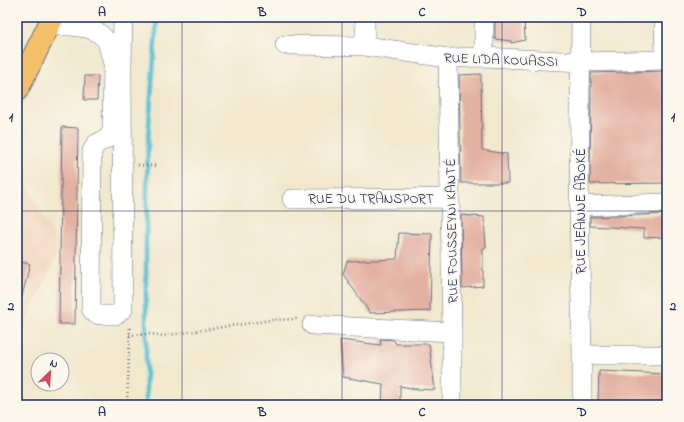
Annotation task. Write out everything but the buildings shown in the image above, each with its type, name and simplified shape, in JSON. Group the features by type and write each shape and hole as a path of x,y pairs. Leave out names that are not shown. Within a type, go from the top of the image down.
{"main road":[{"path":"17,90 51,22"}],"street":[{"path":"51,22 87,28 99,33 107,41 113,64 112,131 108,138 96,144 92,151 91,308 94,313 100,315 116,315 123,309 123,17"},
{"path":"365,17 365,46"},
{"path":"484,17 484,57"},
{"name":"RUE JEANNE ABOKÉ","path":"581,17 579,206 582,405"},
{"path":"664,17 666,60"},
{"name":"RUE LIDA KOUASSI","path":"285,46 365,46 448,58 484,57 581,62 666,60"},
{"name":"RUE FOUSSEYNI KANTÉ","path":"448,58 452,405"},
{"name":"RUE DU TRANSPORT","path":"292,199 450,198"},
{"path":"579,206 667,202"},
{"path":"312,325 452,332"},
{"path":"582,355 667,355"}],"path":[{"path":"140,165 158,166"},
{"path":"129,335 151,334 162,336 271,320 298,318 312,325"}],"shaded area":[{"path":"17,168 60,248 18,340 17,340"}],"waterway":[{"path":"146,405 146,235 148,139 157,17"}]}
